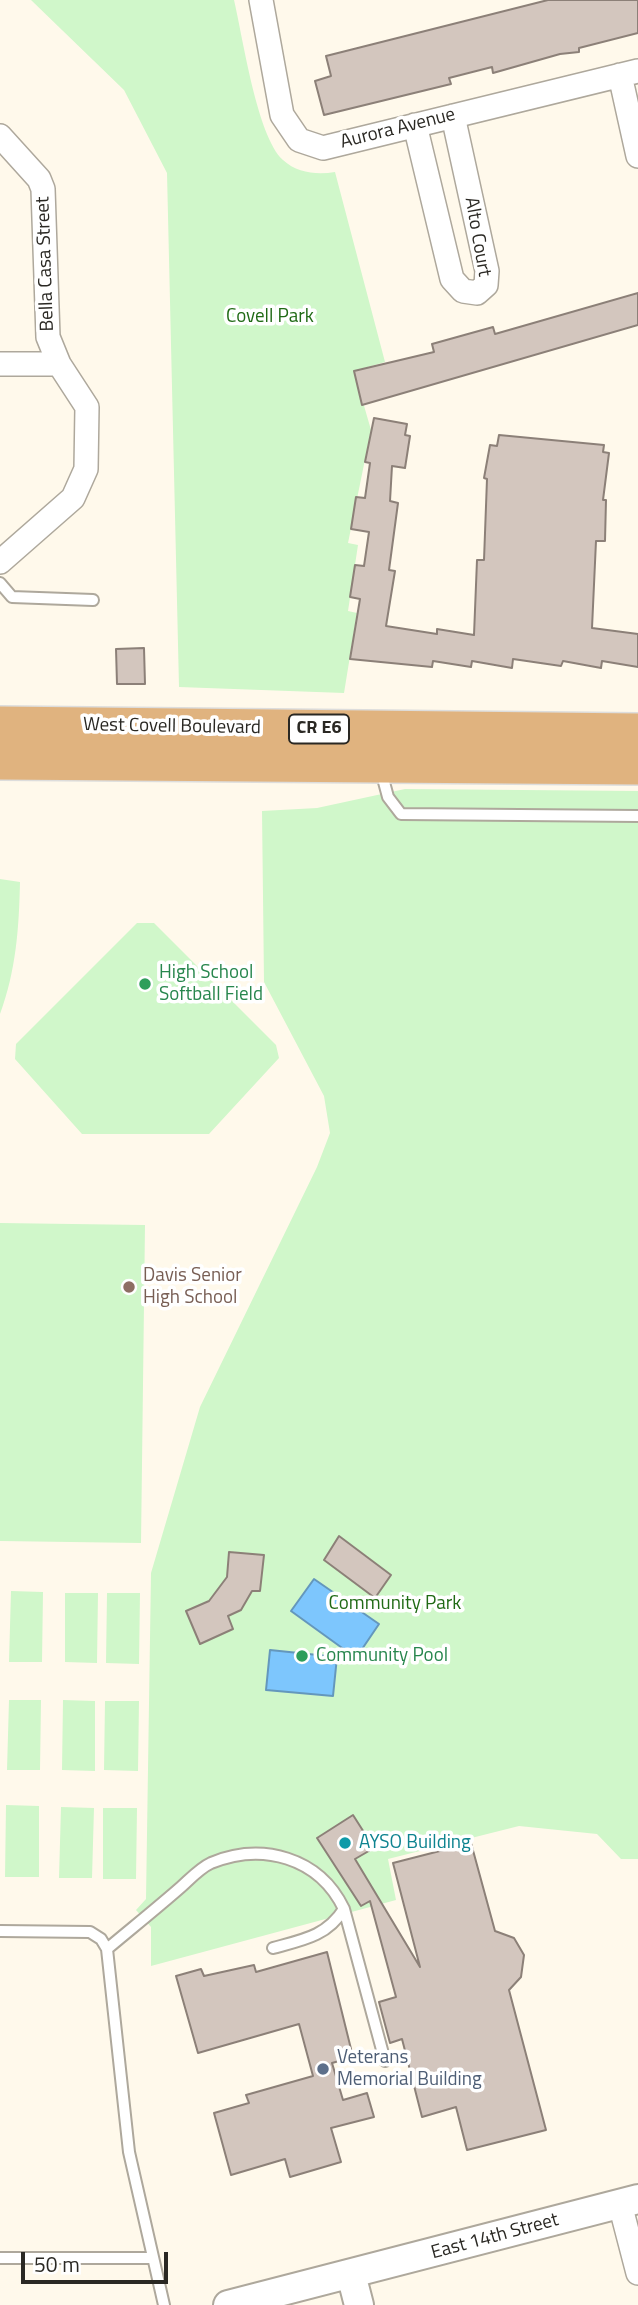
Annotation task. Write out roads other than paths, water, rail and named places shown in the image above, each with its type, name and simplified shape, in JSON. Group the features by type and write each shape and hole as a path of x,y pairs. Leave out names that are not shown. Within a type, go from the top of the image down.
{"main road":[{"name":"West Covell Boulevard","path":"0,724 377,746 638,766"},
{"name":"West Covell Boulevard","path":"0,761 377,746 638,732"}],"street":[{"name":"Aurora Avenue","path":"260,1 282,115 299,140 323,148 629,73"},
{"path":"629,73 638,156"},
{"name":"Alto Court","path":"415,125 452,279 463,291 477,293 486,285 487,271 453,116"},
{"name":"Bella Casa Street","path":"0,136 39,179 43,189 48,337 59,365 87,407 86,469 73,498 0,562"},
{"path":"0,364 59,365"},
{"path":"629,2201 638,2273"},
{"name":"East 14th Street","path":"228,2305 629,2201"},
{"path":"351,2274 359,2305"}],"lane":[{"path":"0,583 12,597 93,600"},
{"path":"377,746 388,797 401,814 638,816"},
{"path":"107,1950 208,1864 254,1855 280,1857 306,1866 323,1876 344,1909 385,2061"},
{"path":"274,1948 317,1935 333,1925 344,1909"},
{"path":"0,1931 90,1933 101,1939 107,1950 129,2152 164,2305"},
{"path":"0,2258 152,2258"}],"water":[{"path":"314,1579 379,1624 356,1658 291,1611"},
{"path":"270,1650 337,1657 333,1696 266,1690"}],"place":[{"name":"High School Softball Field","path":"145,984"},
{"name":"Davis Senior High School","path":"129,1287"},
{"name":"Community Pool","path":"302,1656"},
{"name":"AYSO Building","path":"345,1843"},
{"name":"Veterans Memorial Building","path":"323,2069"}],"park label":[{"name":"Covell Park","path":"270,317"},
{"name":"Community Park","path":"395,1604"}]}
